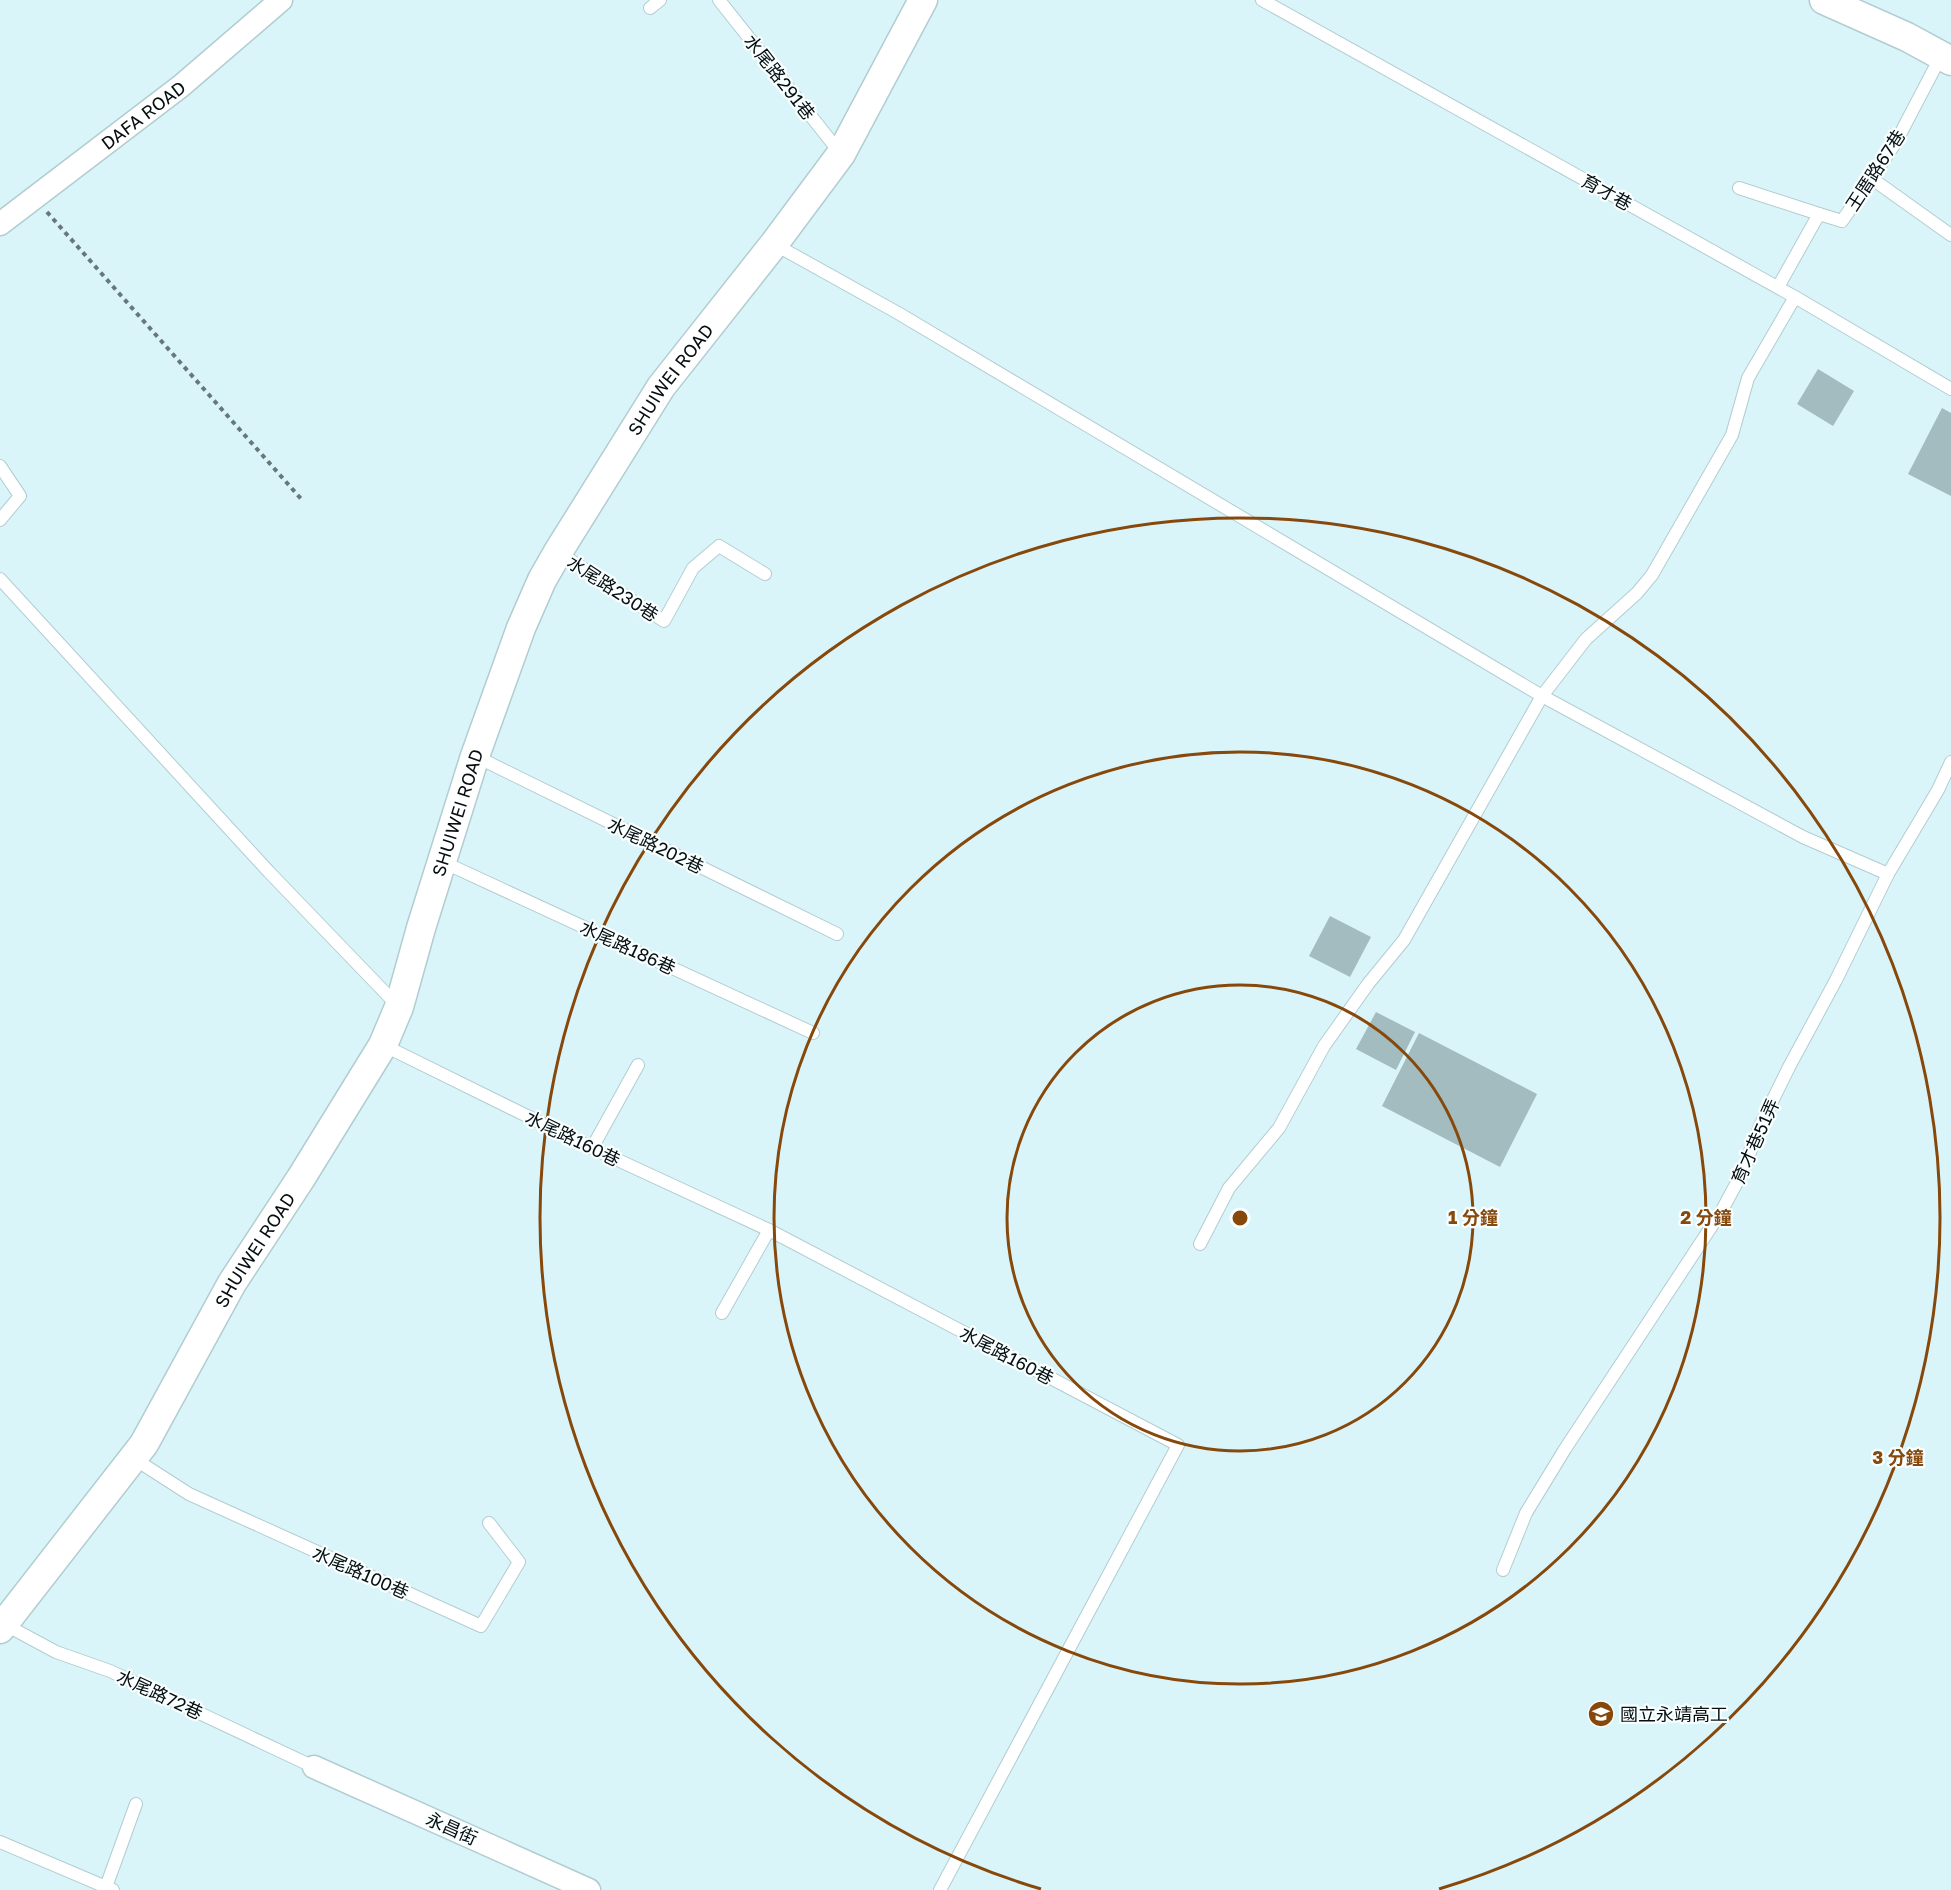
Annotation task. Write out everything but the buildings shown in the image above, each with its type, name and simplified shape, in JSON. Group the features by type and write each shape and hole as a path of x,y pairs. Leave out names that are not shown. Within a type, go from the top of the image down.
{"street":[{"name":"DAFA ROAD","path":"0,224 181,86 281,0"},
{"name":"SHUIWEI ROAD","path":"2,1627 144,1444 232,1283 301,1178 382,1045 399,1007 421,928 475,756 521,628 542,580 661,387 774,244 841,154 923,0"},
{"path":"1824,0 1946,58"},
{"name":"永昌街","path":"314,1767 589,1890"}],"lane":[{"name":"水尾路291巷","path":"719,0 841,154"},
{"name":"育才巷","path":"1262,0 1778,287 1951,389"},
{"name":"王厝路67巷","path":"1778,287 1819,214 1842,221 1896,142 1946,58"},
{"path":"1871,178 1951,235"},
{"path":"1739,188 1819,214"},
{"path":"774,244 898,313 1542,696 1803,837 1888,874"},
{"path":"1200,1244 1229,1188 1279,1128 1324,1046 1368,984 1404,940 1542,696 1586,639 1637,593 1652,575 1732,435 1748,378 1795,297"},
{"path":"0,466 20,496 0,520"},
{"name":"水尾路230巷","path":"558,552 664,621 693,568 719,546 765,574"},
{"path":"0,579 269,873 399,1007"},
{"name":"水尾路202巷","path":"475,756 837,934"},
{"name":"育才巷51弄","path":"1503,1570 1526,1513 1548,1476 1721,1212 1742,1173 1760,1126 1789,1067 1836,980 1888,874 1938,790 1951,762"},
{"name":"水尾路186巷","path":"443,862 813,1033"},
{"name":"水尾路160巷","path":"382,1045 592,1148 769,1230 1178,1445 940,1890"},
{"path":"592,1148 638,1065"},
{"path":"723,1313 769,1230"},
{"name":"水尾路100巷","path":"133,1458 189,1494 481,1626 519,1562 489,1523"},
{"name":"水尾路72巷","path":"2,1627 56,1652 111,1671 314,1767"},
{"path":"0,1842 110,1888 136,1804"}],"path":[{"path":"34,198 303,501"}],"place":[{"name":"國立永靖高工","path":"1601,1714"}]}
